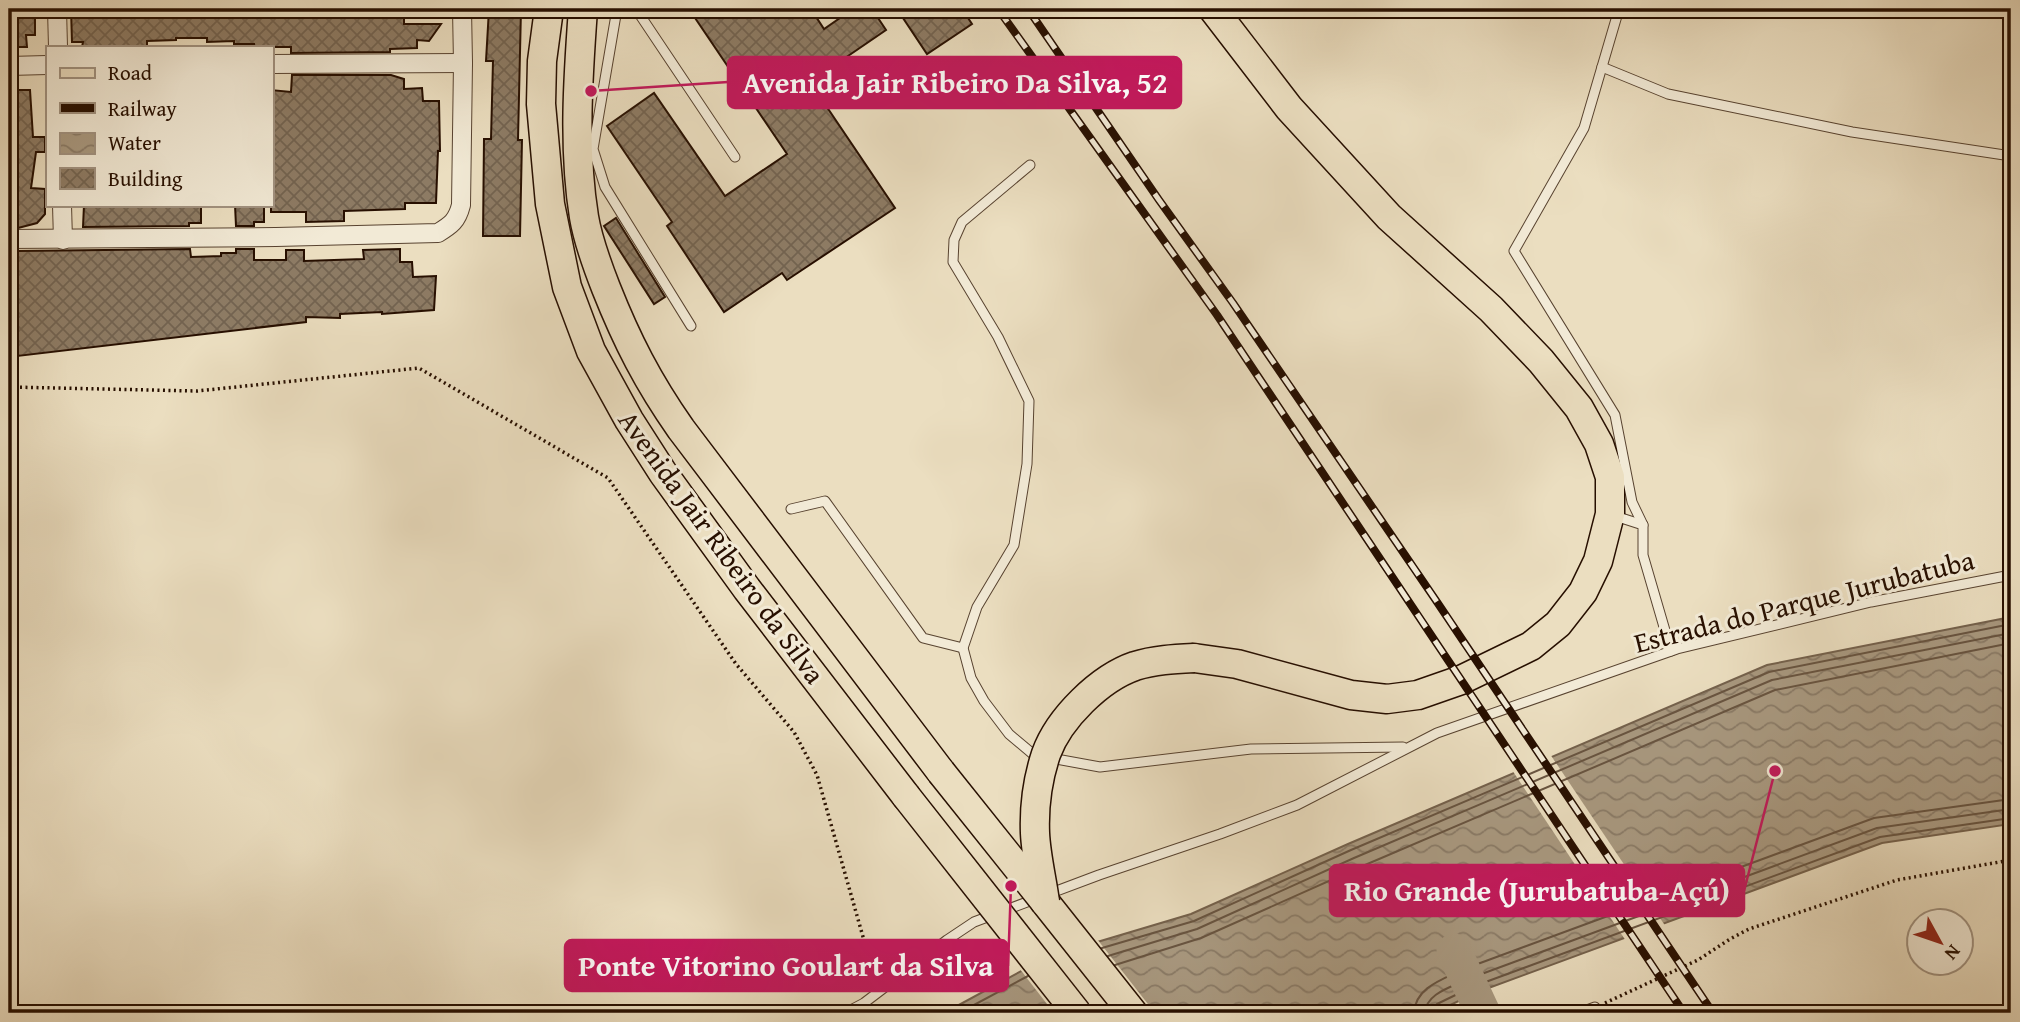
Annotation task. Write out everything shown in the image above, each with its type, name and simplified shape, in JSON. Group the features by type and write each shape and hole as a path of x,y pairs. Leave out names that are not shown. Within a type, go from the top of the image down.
{"main road":[{"name":"Avenida Jair Ribeiro da Silva","path":"549,9 542,61 541,104 550,204 567,286 591,351 629,420 663,473 747,589 1077,1013"},
{"name":"Avenida Jair Ribeiro da Silva","path":"583,9 579,64 580,182 584,219 594,255 624,334 656,393 941,772 1133,1013"},
{"path":"1045,902 1035,833 1037,795 1047,752 1068,716 1098,686 1134,666 1166,659 1194,658 1237,664 1351,695 1387,699 1418,695 1461,680 1531,646 1558,624 1583,593 1598,561 1610,514 1610,477 1600,444 1579,408 1541,360 1491,309 1389,216 1289,108 1213,9"},
{"path":"558,235 571,247 594,255"}],"street":[{"path":"57,9 58,46"},
{"path":"9,240 438,233 458,217 461,205 462,9"},
{"path":"273,64 463,64"},
{"path":"9,65 46,65"},
{"path":"62,206 63,240"}],"lane":[{"path":"617,9 593,149 605,187 691,326"},
{"path":"636,9 735,157"},
{"path":"1619,9 1584,128 1514,251 1615,415 1632,502 1643,524 1643,555 1671,651"},
{"path":"1602,67 1668,94 1852,132 2011,156"},
{"path":"1030,164 962,222 954,240 953,262 998,337 1030,401 1027,464 1014,545 977,607 963,648 971,678 984,701 1009,734 1034,755 1100,767 1251,749 1409,747"},
{"path":"791,509 825,501 923,638 963,648"},
{"path":"1610,514 1643,524"},
{"name":"Estrada do Parque Jurubatuba","path":"845,1013 864,1003 974,922 1297,805 1437,733 1671,651 1871,601 2011,575"},
{"path":"1579,1013 1595,1007"}],"path":[{"path":"9,387 197,391 419,368 608,478 736,664 794,732 817,775 879,992"},
{"path":"1595,1007 1698,960 1749,929 1897,880 2011,860"}],"water":[{"path":"2011,617 2011,824 1882,843 1475,993 1434,1013 944,1013 1047,957 1191,914 1767,665"}],"pier":[{"path":"1550,754 1666,927 1626,941 1512,770"},
{"path":"1097,939 1155,1013 1054,1013 1019,968 1045,954"}],"building":[{"path":"71,9 404,9 404,24 441,24 429,41 417,40 417,48 390,49 390,52 291,53 291,47 234,44 234,41 207,42 207,38 147,41 147,46 82,46 83,42 72,42"},
{"path":"489,9 521,9 518,140 522,140 520,236 483,236 484,139 491,139 493,61 486,61"},
{"path":"689,9 811,9 824,29 853,9 872,9 886,30 810,82 895,208 787,280 782,273 724,312 667,226 672,222 607,126 654,93 725,196 787,154"},
{"path":"910,9 962,9 972,24 927,54 901,15"},
{"path":"9,17 35,17 35,35 26,35 27,47 9,47"},
{"path":"292,75 391,75 404,79 404,89 422,88 423,101 439,101 440,151 436,203 405,203 405,209 344,211 344,221 306,222 306,212 271,212 273,90 291,92"},
{"path":"9,90 30,90 33,137 45,137 45,152 36,152 31,188 45,189 45,214 37,223 18,228 17,223 9,223"},
{"path":"84,206 201,206 201,223 189,223 189,226 83,227"},
{"path":"235,206 264,206 264,222 254,222 254,226 236,226"},
{"path":"616,218 665,297 654,304 604,226"},
{"path":"190,249 191,257 221,256 221,253 236,253 236,249 254,249 254,260 286,260 286,250 304,250 304,261 364,259 363,250 400,249 400,262 412,262 413,277 436,276 434,310 340,314 340,318 306,317 306,322 9,357 9,261 18,261 18,251"}],"waterway":[{"path":"1454,951 1483,1013"}],"railway":[{"path":"998,9 1217,315 1684,1013"},
{"path":"1028,9 1437,602 1713,1013"}],"place":[{"name":"Avenida Jair Ribeiro Da Silva, 52","path":"591,91"},
{"name":"Rio Grande (Jurubatuba-Açú)","path":"1775,771"},
{"name":"Ponte Vitorino Goulart da Silva","path":"1011,886"}]}
